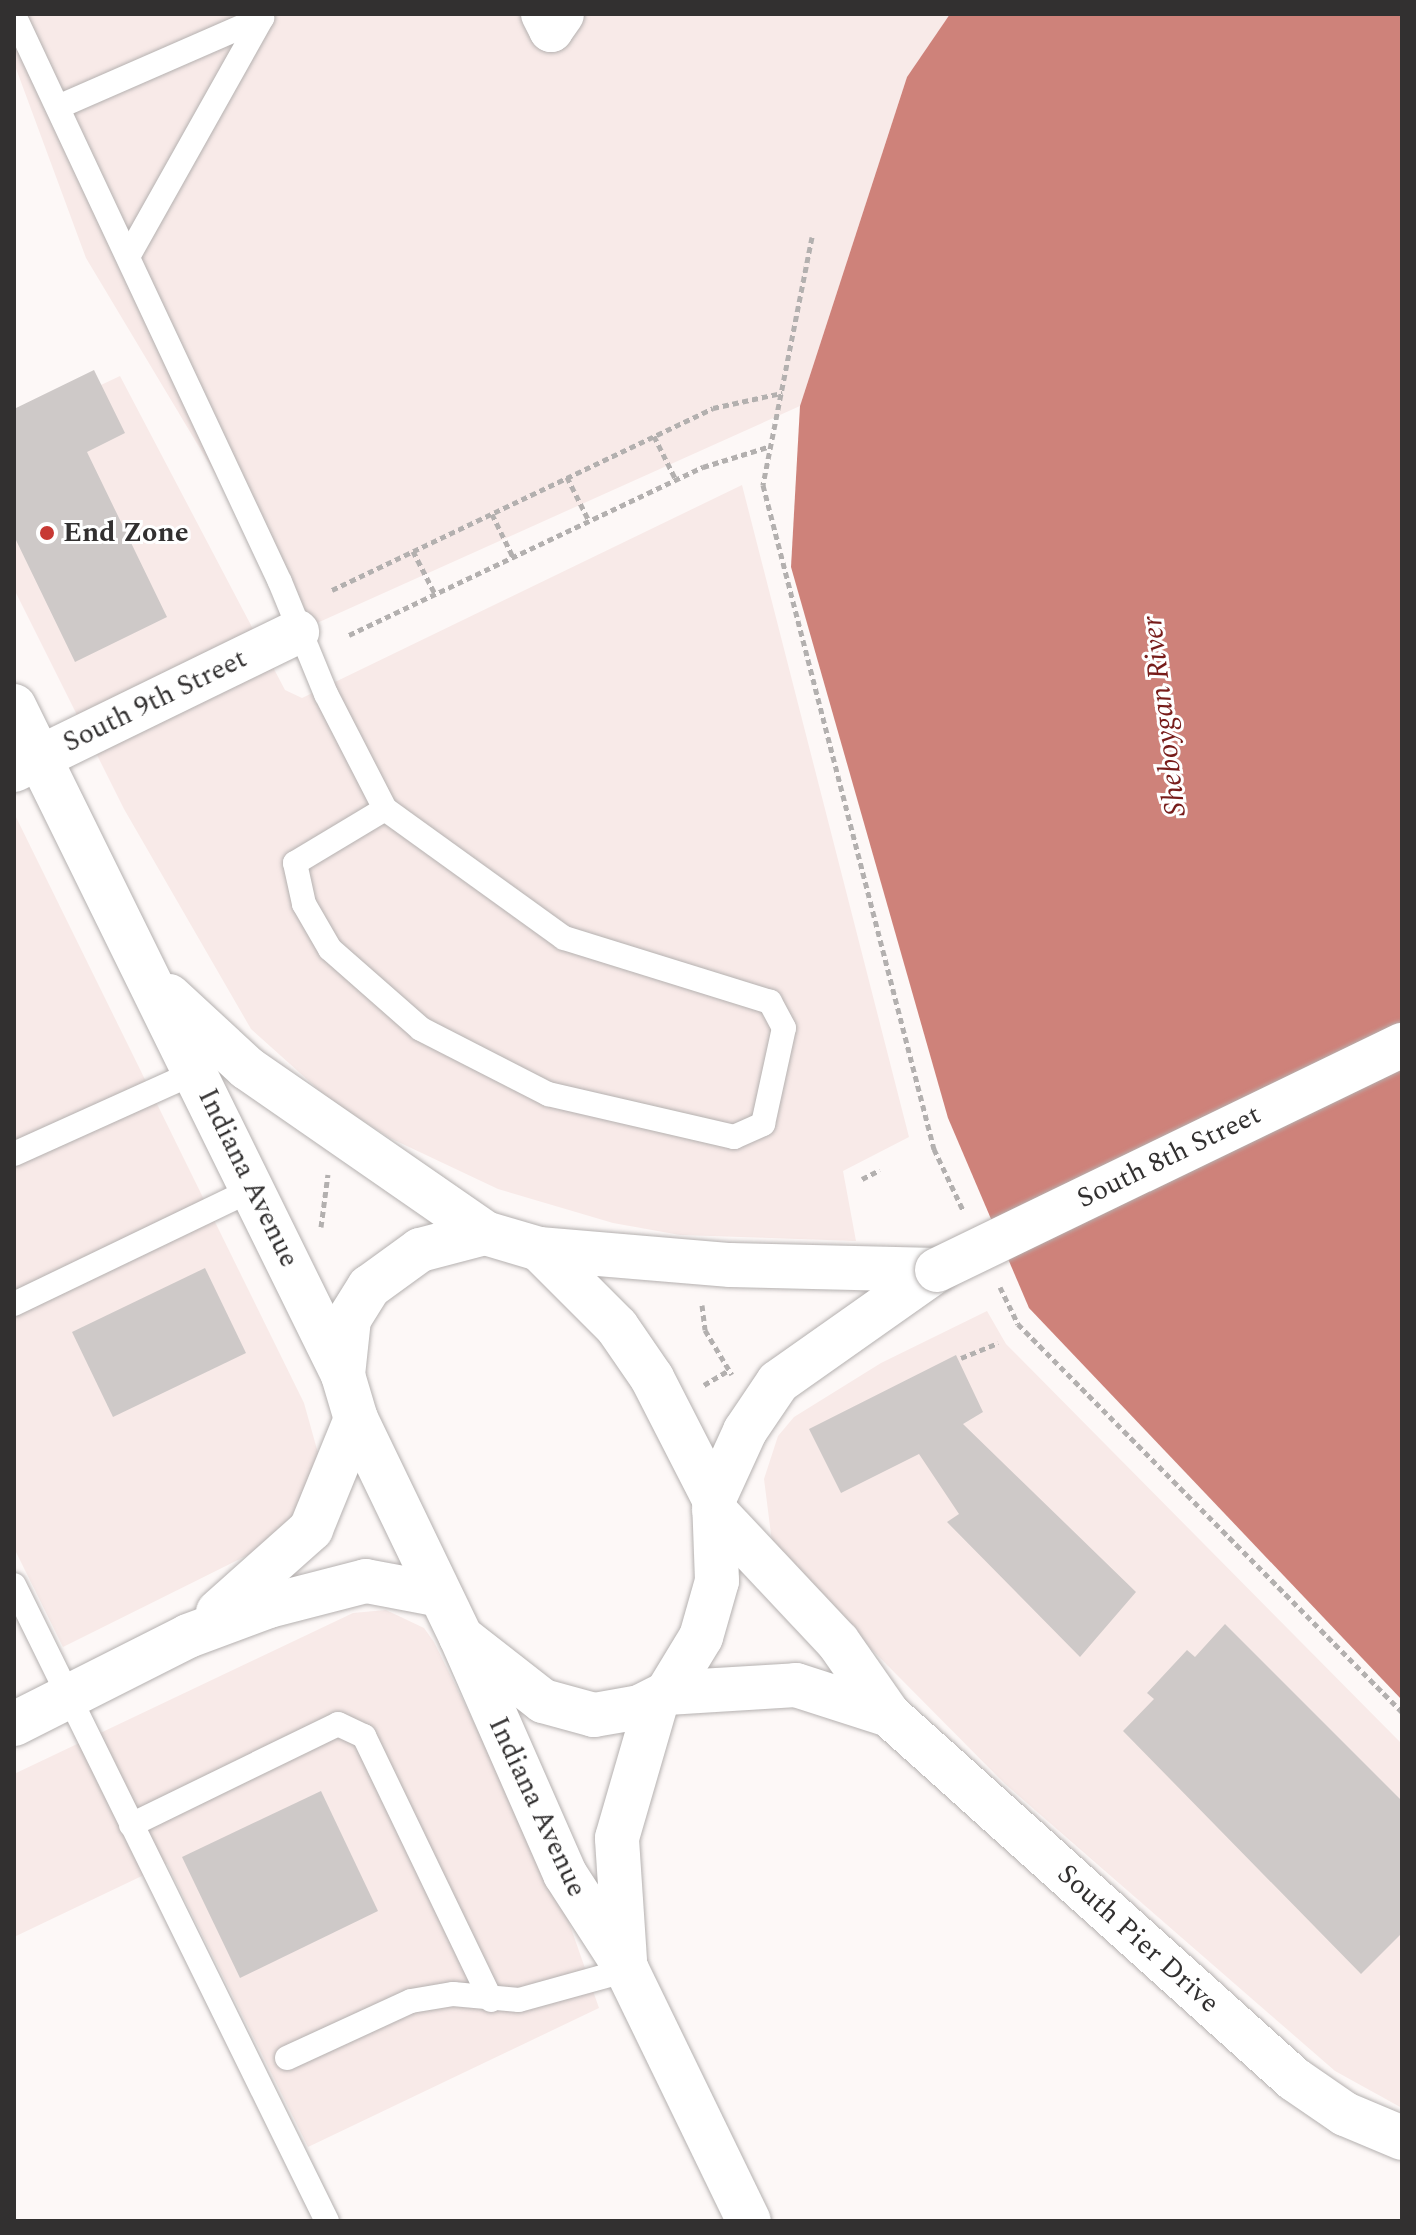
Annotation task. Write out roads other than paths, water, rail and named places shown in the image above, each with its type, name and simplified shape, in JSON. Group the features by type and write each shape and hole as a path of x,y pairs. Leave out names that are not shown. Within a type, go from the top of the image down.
{"main road":[{"name":"South 9th Street","path":"27,764 297,632"},
{"name":"Indiana Avenue","path":"14,706 27,764 153,981 343,1375 356,1419 461,1637 565,1874 627,1970 749,2221"},
{"name":"Indiana Avenue","path":"153,981 247,1068 485,1233"},
{"name":"South 8th Street","path":"714,1504 745,1431 778,1382 937,1270 1402,1045"},
{"name":"South 8th Street","path":"485,1233 539,1249 730,1265 937,1270"},
{"path":"343,1375 349,1319 369,1287 420,1250 485,1233"},
{"path":"539,1249 617,1327 652,1378 714,1504"},
{"path":"188,1636 311,1529 356,1419"},
{"name":"Indiana Avenue","path":"627,1970 617,1838 662,1696 701,1637 717,1581 714,1504"},
{"name":"South Pier Drive","path":"714,1504 838,1642 889,1715 1294,2079 1345,2114 1402,2138"},
{"path":"14,1724 188,1636 269,1606 366,1581 440,1595"},
{"name":"South Pier Drive","path":"461,1637 516,1685 570,1710 611,1714 662,1696 796,1685 889,1715"}],"lane":[{"path":"14,15 129,255 297,632 385,809 564,938 770,1002 784,1028 763,1124 734,1137 548,1094 421,1029 330,949 304,904 295,863 385,809"},
{"path":"58,107 262,18 129,255"},
{"path":"14,1154 196,1072"},
{"path":"14,1304 253,1189"},
{"path":"14,1585 327,2221"},
{"path":"131,1825 338,1724 364,1736 491,2000"},
{"path":"287,2058 411,2001 453,1994 491,2000 531,1998 627,1970"}],"water":[{"name":"Sheboygan River","path":"950,14 1402,14 1402,1700 1029,1308 948,1118 791,567 800,406 907,77"}],"place":[{"name":"End Zone","path":"47,533"}]}
